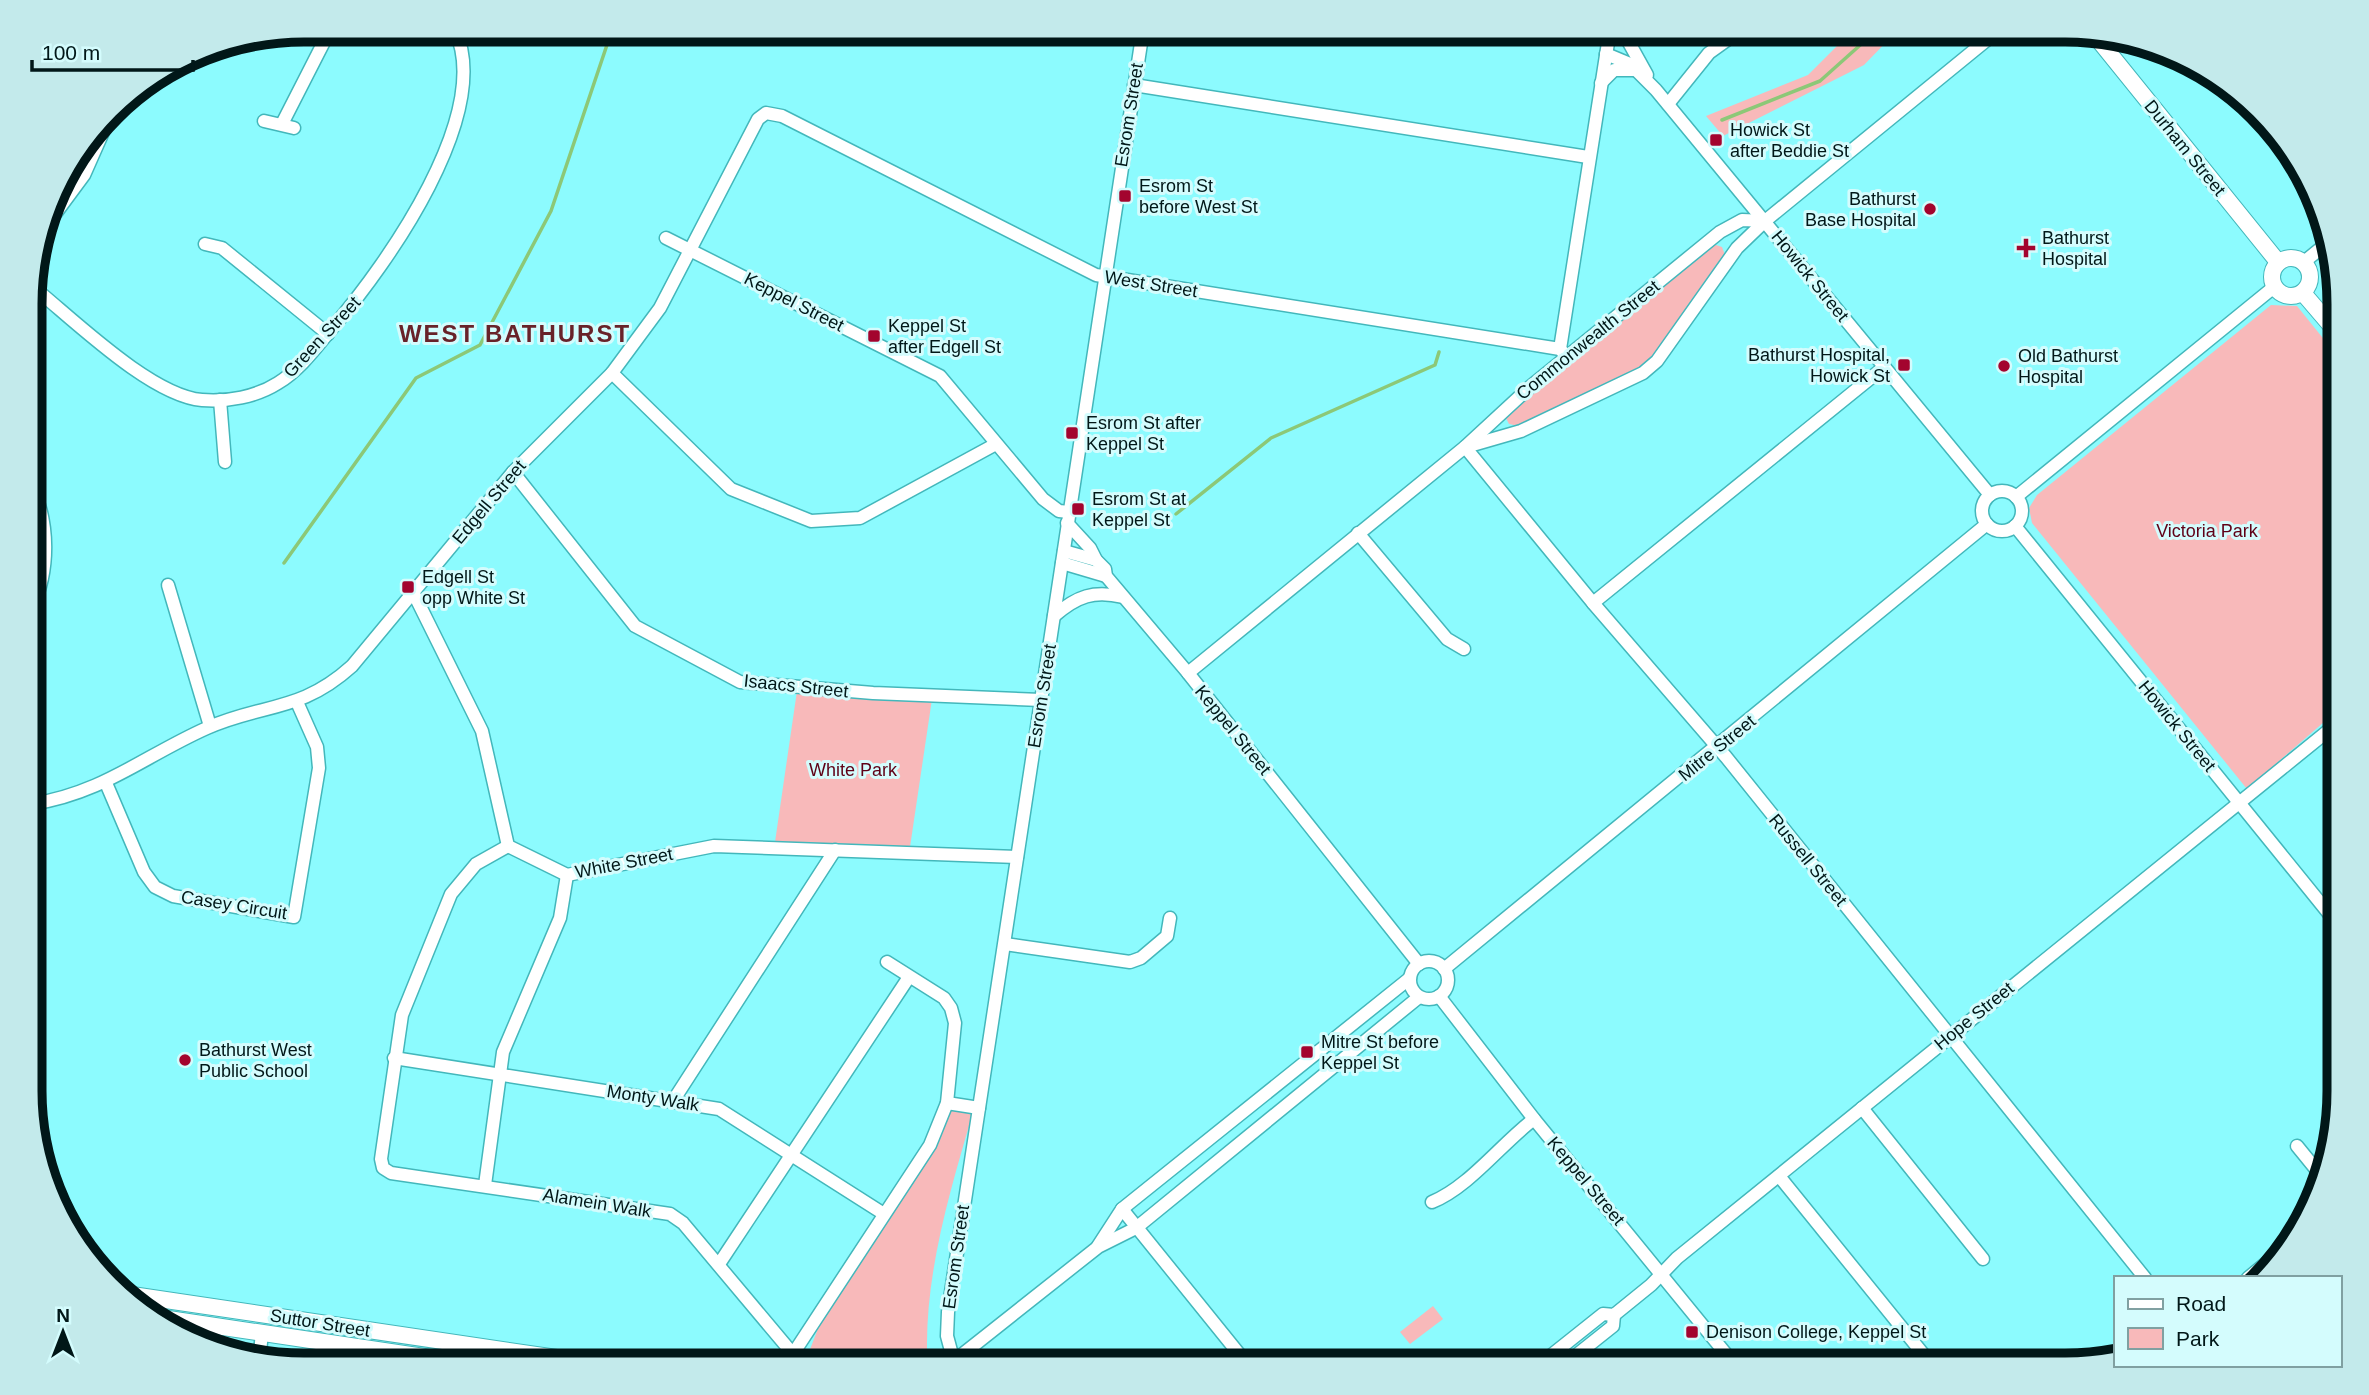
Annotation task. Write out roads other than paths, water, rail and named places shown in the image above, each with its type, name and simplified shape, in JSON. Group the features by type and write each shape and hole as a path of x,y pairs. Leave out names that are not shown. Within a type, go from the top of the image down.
{"main road":[{"name":"Durham Street","path":"2102,45 2278,262"},
{"path":"2288,258 2304,262 2311,278 2303,293 2287,296 2274,287 2272,271 2278,262 2288,258"},
{"path":"2303,293 2327,321"},
{"name":"Suttor Street","path":"143,1298 522,1353"},
{"name":"Suttor Street","path":"178,1321 394,1353"}],"street":[{"path":"264,121 288,126 325,42"},
{"name":"Green Street","path":"43,294 150,380 188,397 220,400 254,394 281,381 328,334 385,261 427,188 461,98 464,64 459,42"},
{"name":"Esrom Street","path":"950,1353 947,1325 1141,42"},
{"path":"1563,353 1588,156 1608,42 1623,45 1634,52"},
{"name":"Howick Street","path":"1608,42 1668,104 1990,495"},
{"name":"Howick Street","path":"1629,42 1656,90"},
{"path":"1668,104 1709,54 1725,42"},
{"path":"1465,447 1521,431 1643,373 1657,361 1737,248 1765,221 1984,42"},
{"path":"1601,82 1614,70 1636,70"},
{"path":"1134,85 1588,156"},
{"name":"West Street","path":"766,113 782,116 1104,277 1563,353"},
{"name":"Edgell Street","path":"42,801 106,783 210,726 297,702 321,690 352,666 513,472 611,373 660,308 758,119 766,113"},
{"path":"61,205 84,175 99,141"},
{"name":"Commonwealth Street","path":"1188,673 1465,447 1563,353 1720,232 1742,220 1765,221"},
{"path":"1720,232 1737,248"},
{"name":"Keppel Street","path":"666,238 940,376 1046,502 1068,517 1096,560 1105,569 1106,576 1188,673 1419,964"},
{"path":"205,244 222,248 328,334"},
{"path":"2304,262 2321,248"},
{"path":"2016,497 2183,364 2274,287"},
{"path":"1593,603 1883,368"},
{"path":"611,373 731,489 811,522 860,518 996,444"},
{"path":"220,400 225,462"},
{"name":"Russell Street","path":"1465,447 1593,603 1717,747 2143,1276"},
{"name":"Isaacs Street","path":"513,472 635,626 740,682 873,693 1041,700"},
{"path":"2003,491 2016,497 2022,512 2015,526 2000,530 1987,524 1982,512 1990,495 2003,491"},
{"path":"42,518 45,545 42,570"},
{"name":"Mitre Street","path":"1444,968 1987,524"},
{"name":"Howick Street","path":"2015,526 2327,911"},
{"path":"1358,533 1447,639 1464,649"},
{"path":"1063,557 1096,560"},
{"path":"1063,557 1106,576"},
{"path":"168,585 210,726"},
{"path":"1054,616 1084,596 1098,593 1124,597"},
{"path":"394,1058 402,1015 451,894 476,864 508,846 482,731 414,594"},
{"name":"Casey Circuit","path":"106,783 144,872 155,887 173,896 294,917 319,768 317,747 297,702"},
{"name":"Hope Street","path":"1579,1353 1613,1326 1614,1315 1661,1274 2327,732"},
{"name":"White Street","path":"508,846 567,875 714,846 1017,857"},
{"path":"673,1101 835,850"},
{"path":"485,1185 503,1052 560,918 567,875"},
{"path":"1005,944 1130,962 1141,958 1167,936 1170,918"},
{"path":"1098,1247 1122,1209 1410,978 1419,964 1430,961 1444,968 1448,983 1439,996 1431,999 1419,997 1411,989 1410,978"},
{"path":"797,1353 930,1144 947,1103 955,1023 951,1008 944,998 887,962"},
{"path":"719,1264 909,977"},
{"name":"Keppel Street","path":"1439,996 1534,1119 1725,1353"},
{"path":"964,1353 1098,1247 1136,1228 1419,997"},
{"name":"Monty Walk","path":"394,1058 719,1108 884,1214"},
{"name":"Alamein Walk","path":"394,1058 381,1159 383,1168 391,1173 670,1214 683,1223 719,1264 788,1353"},
{"path":"947,1103 979,1108"},
{"path":"1862,1108 1983,1259"},
{"path":"1432,1202 1450,1195 1534,1119"},
{"path":"2297,1146 2315,1168"},
{"path":"1779,1176 1922,1353"},
{"path":"1122,1209 1238,1353"},
{"name":"Hope Street","path":"1554,1353 1603,1314 1614,1315"},
{"path":"260,1349 262,1334"}],"waterway":[{"path":"284,563 416,378 480,345 551,211 608,42"},
{"path":"1722,120 1820,81 1864,42"},
{"path":"1176,514 1271,438 1435,365 1439,352"}],"place":[{"name":"Howick St after Beddie St","path":"1716,140"},
{"name":"Esrom St before West St","path":"1125,196"},
{"name":"Bathurst Base Hospital","path":"1930,209"},
{"name":"Bathurst Hospital","path":"2026,248"},
{"name":"Keppel St after Edgell St","path":"874,336"},
{"name":"Bathurst Hospital, Howick St","path":"1904,365"},
{"name":"Old Bathurst Hospital","path":"2004,366"},
{"name":"Esrom St after Keppel St","path":"1072,433"},
{"name":"Esrom St at Keppel St","path":"1078,509"},
{"name":"Edgell St opp White St","path":"408,587"},
{"name":"Mitre St before Keppel St","path":"1307,1052"},
{"name":"Bathurst West Public School","path":"185,1060"},
{"name":"Denison College, Keppel St","path":"1692,1332"}],"district":[{"name":"WEST BATHURST","path":"515,334"}],"park label":[{"name":"Victoria Park","path":"2207,531"},
{"name":"White Park","path":"853,770"}]}
